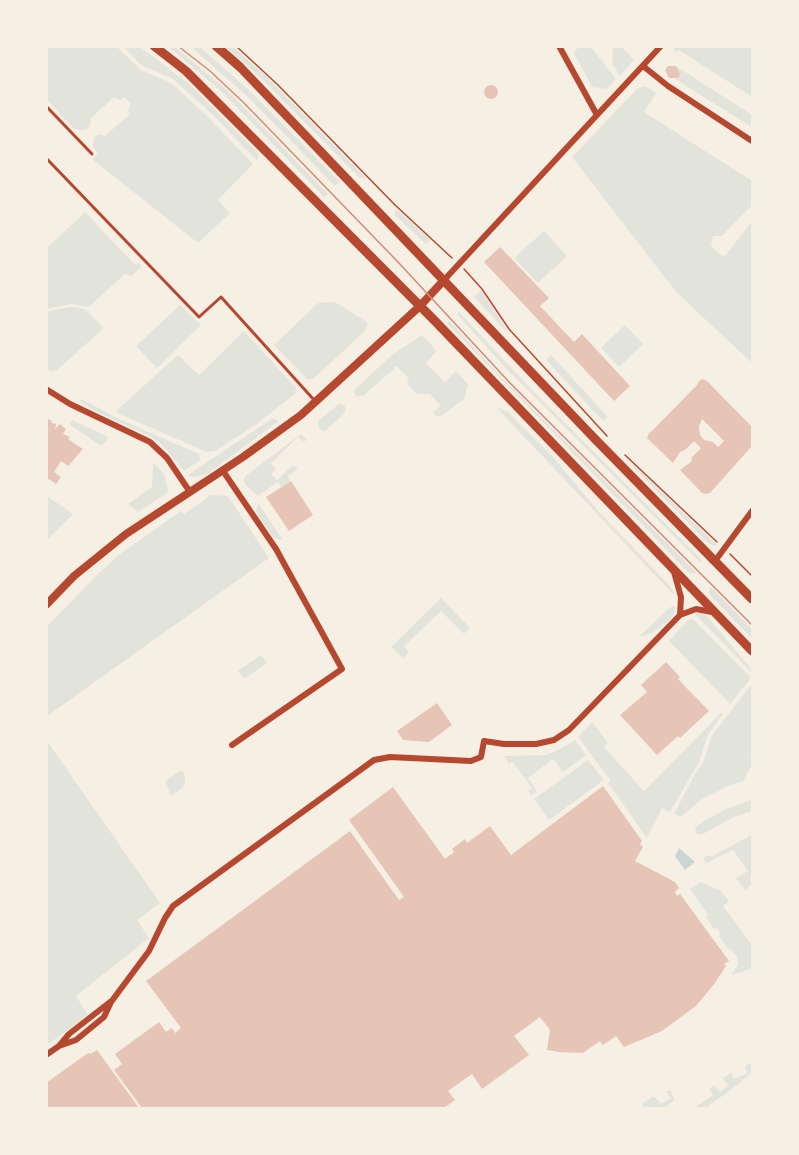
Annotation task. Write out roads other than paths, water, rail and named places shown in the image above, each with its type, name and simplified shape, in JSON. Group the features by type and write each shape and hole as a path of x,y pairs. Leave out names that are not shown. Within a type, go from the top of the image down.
{"main road":[{"path":"154,46 186,71 420,306 753,651"},
{"path":"216,46 240,67 445,279 595,439 753,599"}],"street":[{"path":"559,46 597,115"},
{"path":"46,605 100,553 128,532 223,471 316,402 420,306 661,46"},
{"path":"643,66 668,86 753,141"},
{"path":"46,389 70,404 150,442 167,458 190,492"},
{"path":"223,471 276,549 342,669 232,745"},
{"path":"715,561 753,511"},
{"path":"673,568 681,597 680,615"},
{"path":"46,1055 59,1046 76,1040 104,1017 111,1002 149,951 173,906 374,760 390,757 471,761 481,757 484,741 504,744 536,744 554,740 569,730 680,615 696,609 717,613"}],"lane":[{"path":"46,106 92,153"},
{"path":"46,158 199,317 221,297 316,402"}],"tram line":[{"path":"178,46 210,71 244,103 398,262 510,383 752,625"}]}
